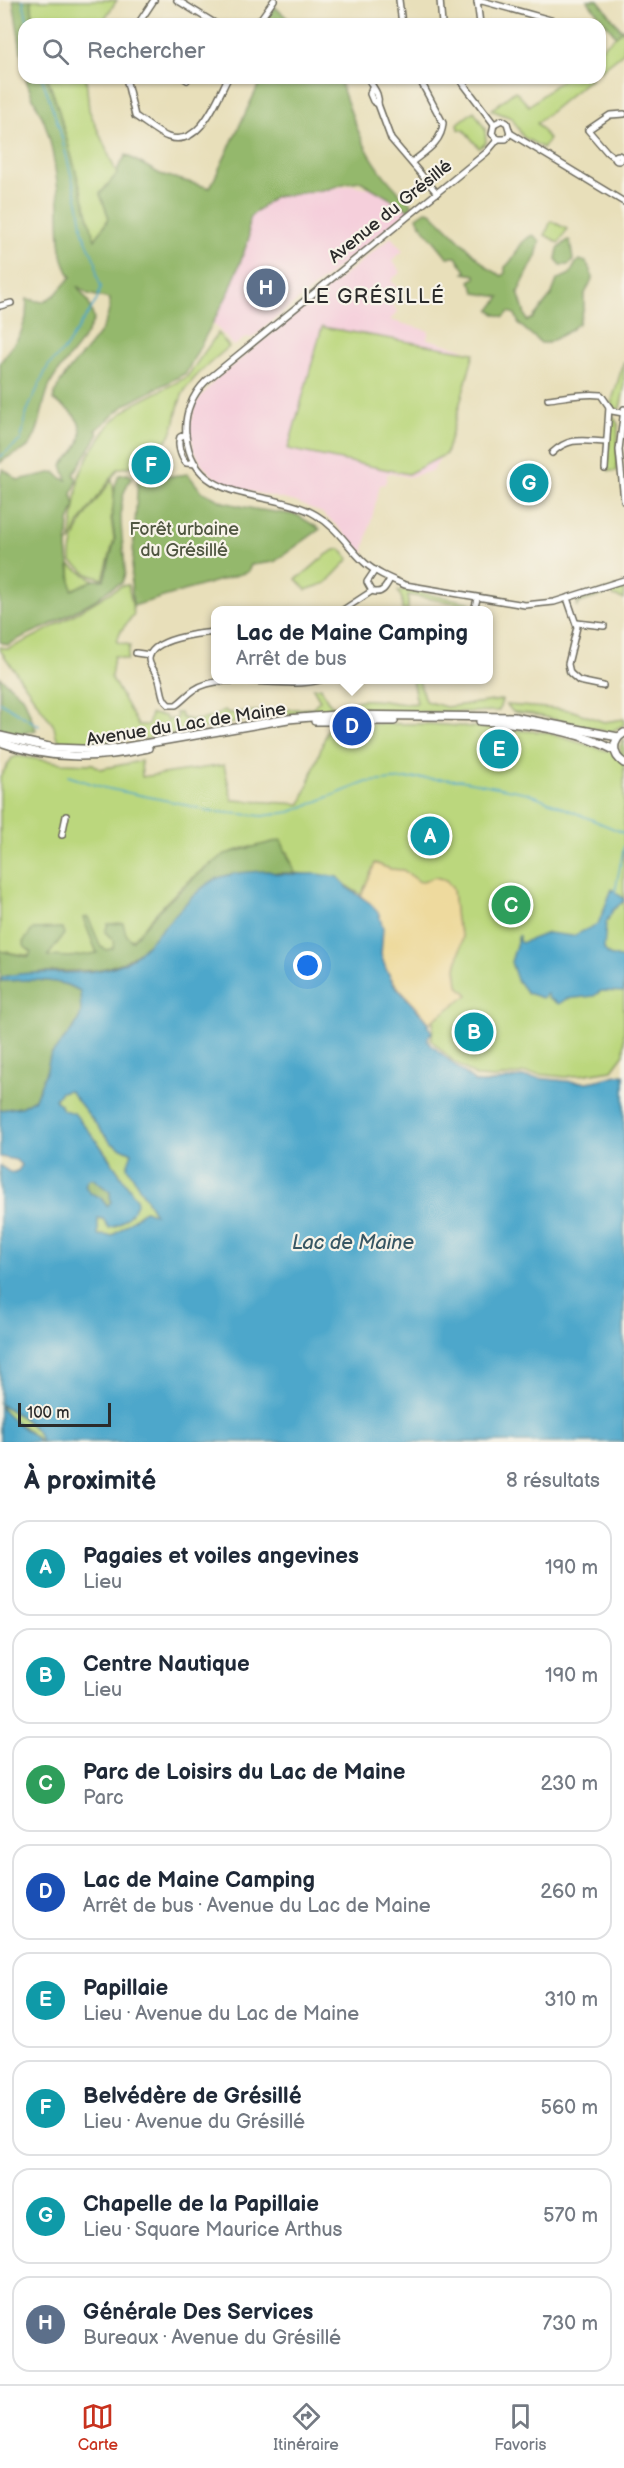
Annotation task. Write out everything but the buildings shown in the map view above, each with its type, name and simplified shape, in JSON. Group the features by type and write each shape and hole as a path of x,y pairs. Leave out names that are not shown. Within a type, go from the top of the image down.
{"street":[{"path":"142,18 154,0"},
{"path":"177,0 206,18"},
{"path":"261,18 274,0"},
{"path":"399,0 401,18"},
{"path":"440,0 442,18"},
{"path":"479,18 477,1 543,18"},
{"path":"127,84 135,116 163,134 174,138 182,137 206,120 225,84"},
{"path":"371,84 370,94 373,101 378,104 391,139 436,193"},
{"path":"412,162 436,142 442,129 441,119 422,84"},
{"path":"464,84 494,124"},
{"path":"620,160 607,152 588,130 610,115 624,114"},
{"path":"510,133 504,140 498,139 492,134 494,124 505,121 509,125 510,133 523,143 624,202"},
{"name":"Avenue du Grésillé","path":"498,139 486,152 206,381 189,407 186,434 196,464 210,480 222,488 291,504 315,514 337,531 354,552 375,570 390,579 416,587 525,605 547,604 624,580"},
{"path":"0,306 11,303"},
{"path":"548,399 561,399 582,393 601,395 612,411 623,411 619,450 624,501"},
{"path":"606,469 609,407"},
{"path":"186,434 178,441 182,456 186,463 196,464"},
{"path":"552,453 561,445 571,441 606,442"},
{"path":"372,591 368,585 368,579 375,570"},
{"path":"349,606 372,591 383,590 390,579"},
{"path":"475,606 477,598"},
{"path":"567,598 577,623 568,664 570,674 579,681 603,686"},
{"path":"577,623 604,626"},
{"path":"211,633 179,638 156,647 150,655 150,664 159,678 163,699 171,706 178,704 194,689 211,684"},
{"path":"136,653 150,655"},
{"name":"Avenue du Lac de Maine","path":"13,743 53,748 109,750 288,719 334,715 513,717 621,735"},
{"name":"Avenue du Lac de Maine","path":"13,743 53,755 99,757 305,721 456,721 510,723 548,729 602,743 615,750"},
{"path":"621,735 615,750 618,759 624,763"},
{"path":"0,736 13,743"},
{"path":"0,742 13,743"},
{"path":"62,835 66,816"}],"shaded area":[{"path":"352,185 375,189 409,210 252,338 246,337 234,346 210,320 253,194 308,190 310,193"},
{"path":"391,237 403,251 392,260 401,272 391,280 400,292 390,301 398,312 390,320 429,331 427,339 463,349 445,447 439,460 433,471 409,477 388,473 385,484 380,485 363,554 322,513 296,502 232,487 211,475 193,448 190,425 197,401 216,379"}],"green space":[{"path":"13,0 31,0 33,18 18,18 18,32"},
{"path":"31,0 117,0 105,18 33,18"},
{"path":"587,0 598,0 622,30 624,29 624,52 606,66 606,44 616,36 606,24 606,18 602,18"},
{"path":"587,0 598,0 622,31 616,36 606,24 606,18 602,18"},
{"path":"275,7 287,18 268,18"},
{"path":"28,84 49,84 95,240 109,218 100,194 117,174 126,155 160,174 210,188 259,84 341,84 358,131 374,162 412,204 409,210 360,181 329,189 274,197 250,217 249,238 230,290 186,373 125,405 96,430 98,435 74,474 77,480 72,494 75,505 69,522 67,548 72,590 94,580 104,580 115,540 112,519 115,486 119,475 128,474 132,477 122,499 121,524 125,574 122,583 56,622 8,645 0,642 0,476 3,469 18,480 55,472 67,480 62,465 74,452 81,433 80,426 73,414 53,400 66,374 103,327 110,299 88,294 77,286 88,301 94,319 85,336 48,388 38,428 31,443 24,450 0,463 0,363 20,335 26,318 27,299 43,302 55,295 71,277 66,268 61,246 58,190 51,146 44,121"},
{"path":"50,84 87,84 89,110 117,174 100,194 109,218 95,241"},
{"path":"556,84 584,84 537,123 549,139 543,148 523,137 512,118 491,110 515,91 529,106"},
{"path":"474,111 485,129 486,143 479,148 464,130 458,129 457,124"},
{"path":"426,211 431,212 488,268 502,276 505,273 505,267 524,241 533,235 540,241 536,256 518,292 527,321 532,319 551,296 557,280 570,274 580,260 586,262 592,279 584,296 584,308 579,323 548,343 541,343 519,324 515,314 509,312 504,317 495,314 490,310 500,297 476,293 470,281 475,278 475,275 464,273 466,271 456,257 447,257 418,220 417,217"},
{"path":"551,221 567,229 559,243 545,235"},
{"path":"568,240 573,260 569,265 561,265 556,259 558,249"},
{"path":"322,327 474,353 446,454 408,474 288,449"},
{"path":"218,333 229,347 200,372 185,390 169,437 163,442 143,448 139,464 118,469 79,523 70,543 79,476 90,453 111,422 134,404 187,377"},
{"path":"624,361 624,390 620,408 617,410 611,404"},
{"path":"611,414 618,424 617,471 609,471 607,468"},
{"name":"Forêt urbaine du Grésillé","path":"188,474 201,491 223,502 297,515 320,529 274,562 251,565 248,572 133,606 131,582 138,480"},
{"path":"112,480 115,500 111,517 114,540 103,579 88,574 71,561 71,550 84,518"},
{"path":"341,549 349,559 326,583 306,590 296,579 330,553"},
{"path":"70,565 94,580 71,591"},
{"path":"128,585 134,614 120,632 117,642 130,645 127,660 114,656 111,677 138,725 148,725 151,714 165,716 167,720 177,718 176,713 180,713 182,718 199,720 225,710 228,713 312,708 320,700 313,688 321,687 328,701 334,706 369,700 402,704 417,703 413,684 420,684 425,701 446,707 502,700 499,710 474,712 318,711 311,709 311,712 272,716 139,740 138,734 111,738 110,742 62,744 56,736 54,726 0,647 8,649 37,635 121,586"},
{"path":"614,587 624,590 624,599 613,596 612,592 580,603 577,607 578,600"},
{"path":"407,590 468,602 471,606 408,595 408,606 402,606 402,599 398,591"},
{"path":"0,677 24,698 36,730 17,735 0,731"},
{"path":"507,705 570,710 604,722 624,719 624,725 610,732 513,712"},
{"path":"330,723 430,724 544,732 621,755 620,747 624,739 624,1054 612,1070 566,1077 525,1073 495,1078 477,1077 452,1060 431,1040 435,986 394,899 363,895 351,889 338,877 295,873 288,852 256,847 243,848 216,860 178,891 134,938 115,948 83,956 66,957 32,956 0,951 0,777 12,758 18,756 62,763 93,764 100,769 141,761 142,777 224,765 232,800 301,804"},
{"path":"281,840 295,873 240,873 227,876 199,892 141,951 124,962 99,970 39,972 2,981 42,980 62,983 80,991 82,1014 50,1056 35,1099 21,1107 0,1110 0,951 29,957 31,952 23,942 33,929 62,928 64,934 48,956 70,957 97,953 83,918 88,917 101,947 107,950 113,948 114,941 105,932 108,924 123,923 126,934 132,941 158,911 195,877 225,854"},
{"path":"69,1089 111,1143 133,1153 128,1167 156,1215 145,1210 112,1236 98,1235 98,1217 103,1219 120,1173 97,1141 63,1110 55,1098 61,1092"},
{"path":"92,1178 110,1192 111,1203 107,1206 100,1197 90,1193 85,1186 87,1179"},
{"path":"0,1404 30,1425 41,1442 24,1427 8,1418"}],"sand":[{"path":"375,863 390,869 403,870 420,882 435,877 446,880 453,889 456,921 463,937 456,968 458,985 468,995 429,1023 395,984 386,969 371,911 361,896"}],"water":[{"name":"Lac de Maine","path":"268,871 278,874 317,874 338,877 349,889 370,903 379,914 383,928 381,955 386,969 394,984 429,1023 427,1025 432,1032 428,1037 428,1042 475,1082 521,1077 587,1082 624,1074 624,1442 41,1442 30,1425 0,1404 0,1166 13,1172 19,1170 21,1165 16,1160 0,1157 0,1110 21,1107 35,1099 50,1056 75,1026 81,1014 80,991 52,981 1,981 2,977 32,973 94,971 124,963 142,950 207,884 227,875","holes":["69,1090 111,1143 132,1153 127,1167 155,1214 145,1210 112,1236 98,1235 98,1218 103,1219 109,1228 118,1225 135,1208 136,1198 97,1141 74,1113 63,1110 55,1099 61,1092","92,1178 110,1192 111,1202 107,1206 100,1197 90,1193 85,1186 87,1180"]},
{"path":"612,889 624,901 613,910 606,923 604,949 609,955 624,959 624,992 601,991 594,996 566,999 559,1004 548,998 547,994 542,998 527,993 517,980 511,962 519,935 521,943 548,933 573,936 598,924"},
{"path":"0,1406 9,1416 40,1442 0,1442"}],"waterway":[{"path":"23,0 27,18"},
{"path":"0,457 21,440 27,411 48,366 64,350 97,300 101,287 96,263 83,233 79,206 59,127 44,84"},
{"path":"0,702 39,726"},
{"path":"68,776 105,788 208,811 263,816 290,812 367,782 420,778 460,780 528,793 624,833 624,836"},
{"path":"615,892 624,846"}],"place":[{"name":"Générale Des Services","path":"266,288"},
{"name":"Belvédère de Grésillé","path":"151,465"},
{"name":"Chapelle de la Papillaie","path":"529,483"},
{"name":"Lac de Maine Camping","path":"352,726"},
{"name":"Papillaie","path":"499,749"},
{"name":"Pagaies et voiles angevines","path":"430,836"},
{"name":"Parc de Loisirs du Lac de Maine","path":"511,905"},
{"name":"Centre Nautique","path":"474,1032"}],"district":[{"name":"LE GRÉSILLÉ","path":"374,296"}]}
